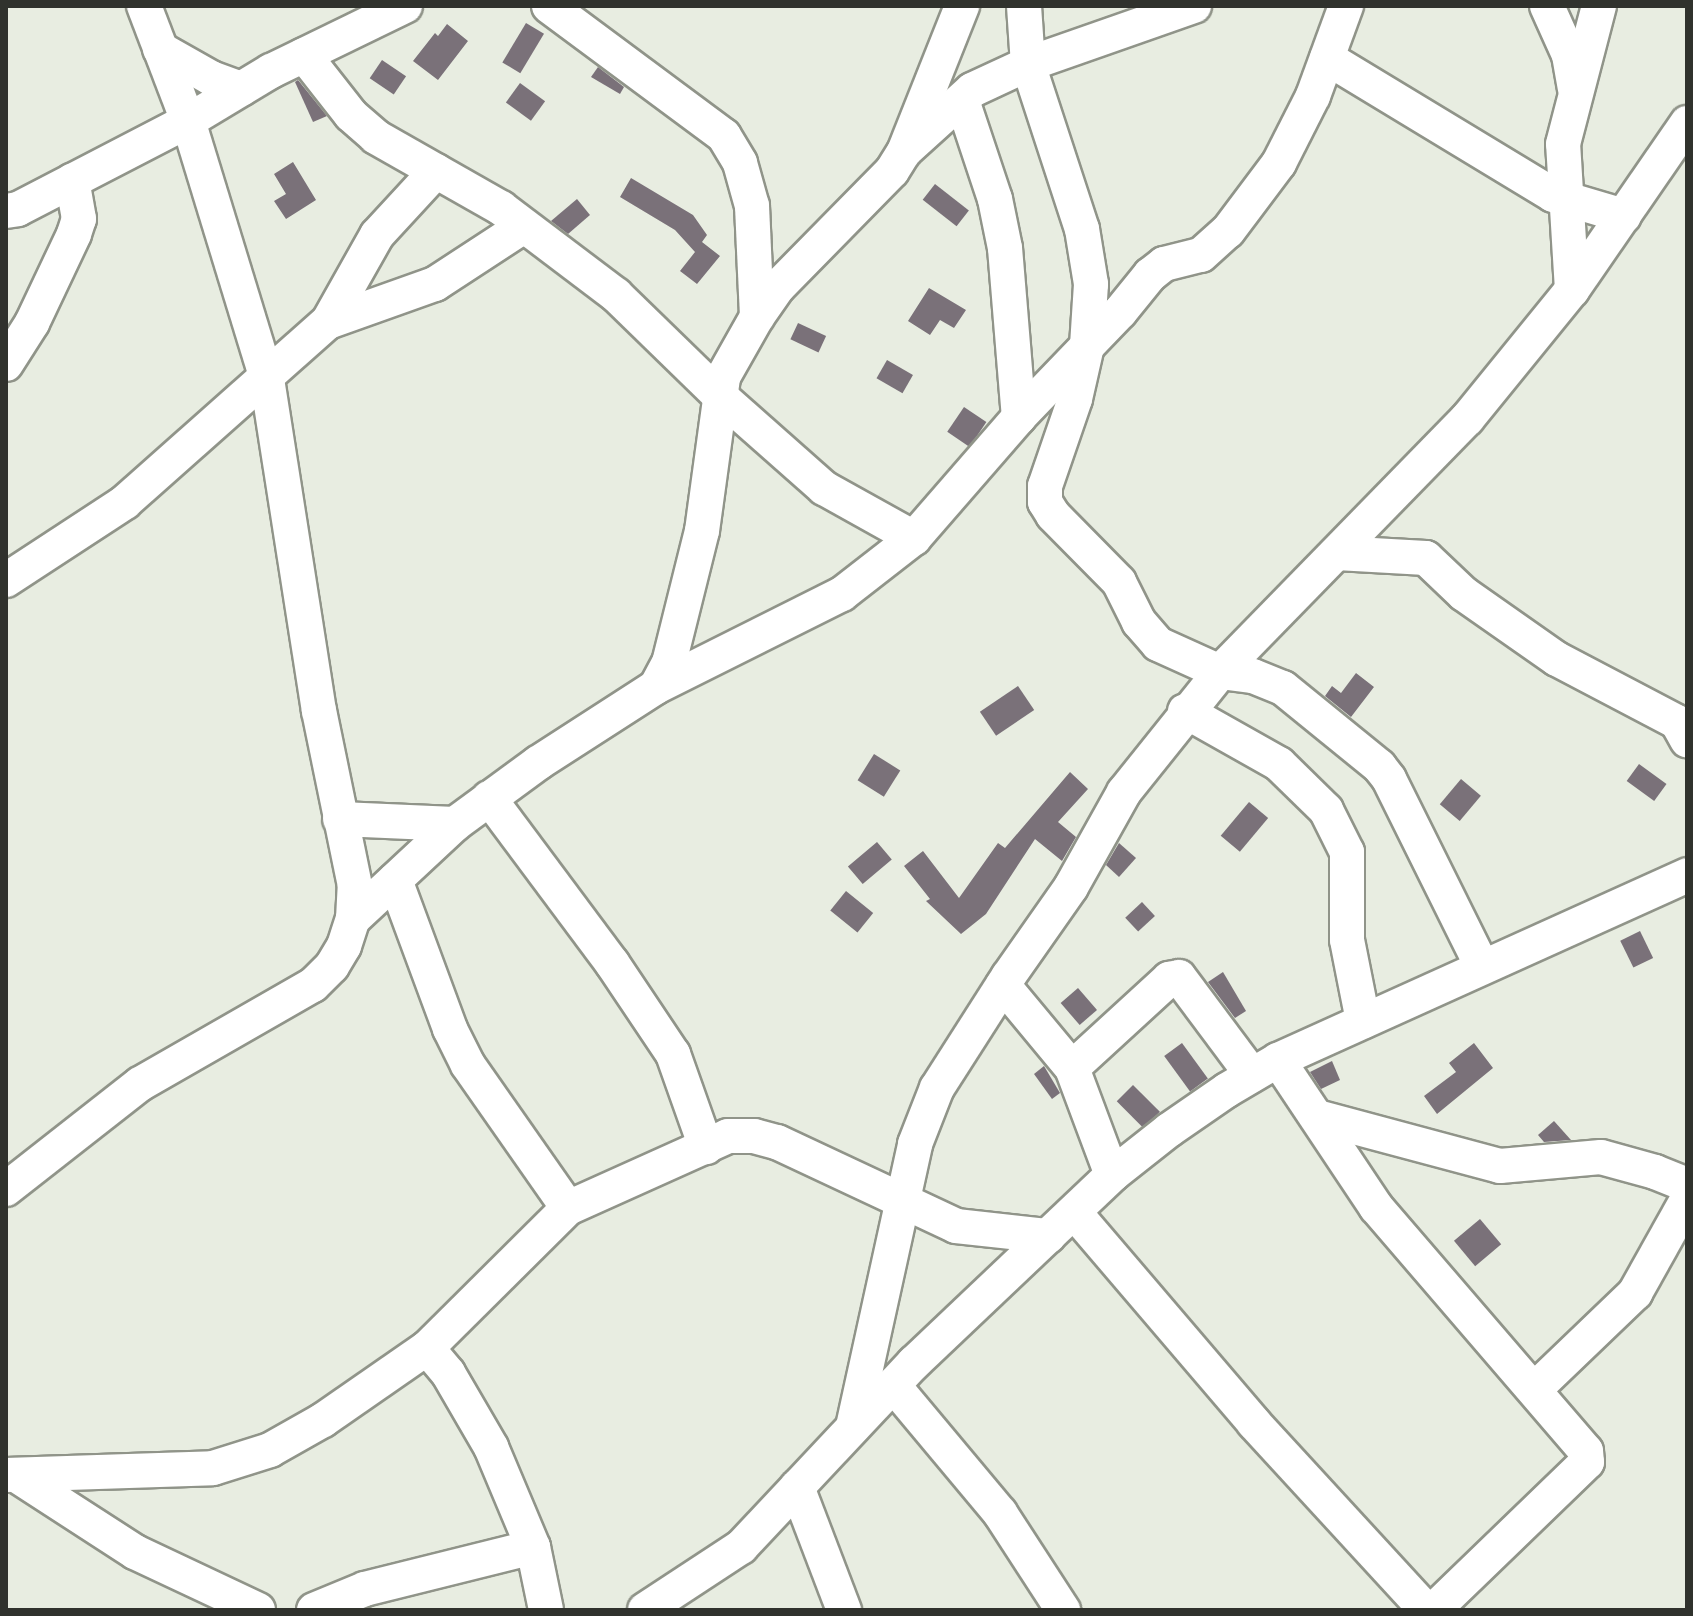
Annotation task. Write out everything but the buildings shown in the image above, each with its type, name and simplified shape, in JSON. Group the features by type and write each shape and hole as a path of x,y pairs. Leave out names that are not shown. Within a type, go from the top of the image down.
{"street":[{"path":"6,1189 140,1084 313,985 338,956 353,919 355,886 319,711 267,379 188,121 144,6"},
{"path":"6,211 18,209 188,121 304,55 405,6"},
{"path":"549,6 724,136 740,163 752,206 757,317"},
{"path":"656,687 669,663 702,531 723,377 757,317 779,286 892,171 904,152 962,6"},
{"path":"1024,6 1028,64 1082,229 1091,284 1087,346 1075,399 1045,486 1045,502 1053,515 1119,582 1139,622 1158,644 1220,672 1253,676 1283,688 1379,766 1389,779 1482,966"},
{"path":"904,152 972,90 1028,64 1194,6"},
{"path":"353,919 455,824 489,798 656,687 842,594 914,538 1019,417 1158,267 1201,255 1228,231 1279,163 1313,96 1346,6"},
{"path":"1547,6 1569,55 1575,88"},
{"path":"1572,290 1563,144 1575,88 1592,42 1599,6"},
{"path":"160,49 211,78 241,89"},
{"path":"304,55 368,130 524,226 616,295 720,396 824,488 914,538"},
{"path":"1327,58 1566,201 1624,216"},
{"path":"962,100 995,199 1005,248 1019,417"},
{"path":"853,1427 915,1144 937,1088 1071,887 1124,792 1185,711 1220,672 1467,419 1572,290 1687,123"},
{"path":"6,580 125,502 328,322 377,235 436,171"},
{"path":"6,364 32,323 74,234 79,219 72,181"},
{"path":"328,322 435,284 524,226"},
{"path":"1337,553 1426,558 1464,594 1557,659 1677,722 1687,740"},
{"path":"1185,711 1279,764 1326,810 1347,852 1347,940 1363,1021"},
{"path":"489,798 612,963 673,1054 706,1147"},
{"path":"340,819 455,824"},
{"path":"645,1610 741,1547 893,1385 1112,1175 1169,1130 1265,1068 1482,966 1687,875"},
{"path":"395,880 468,1065 568,1208"},
{"path":"1072,1068 1169,979 1179,977 1265,1068 1317,1117 1376,1207 1578,1438 1586,1451 1587,1462 1434,1610"},
{"path":"1003,985 1072,1068 1112,1175"},
{"path":"1317,1117 1500,1166 1601,1157 1655,1172 1687,1185"},
{"path":"11,1475 213,1468 283,1443 323,1420 427,1348 568,1208 728,1136 754,1136 777,1142 956,1226 1048,1236"},
{"path":"1535,1389 1635,1293 1687,1200"},
{"path":"1074,1212 1254,1423 1426,1610"},
{"path":"427,1348 448,1373 491,1447 533,1547 546,1610"},
{"path":"893,1385 1000,1513 1063,1610"},
{"path":"11,1475 135,1552 258,1610"},
{"path":"797,1487 813,1522 844,1610"},
{"path":"314,1610 365,1589 533,1547"}]}
